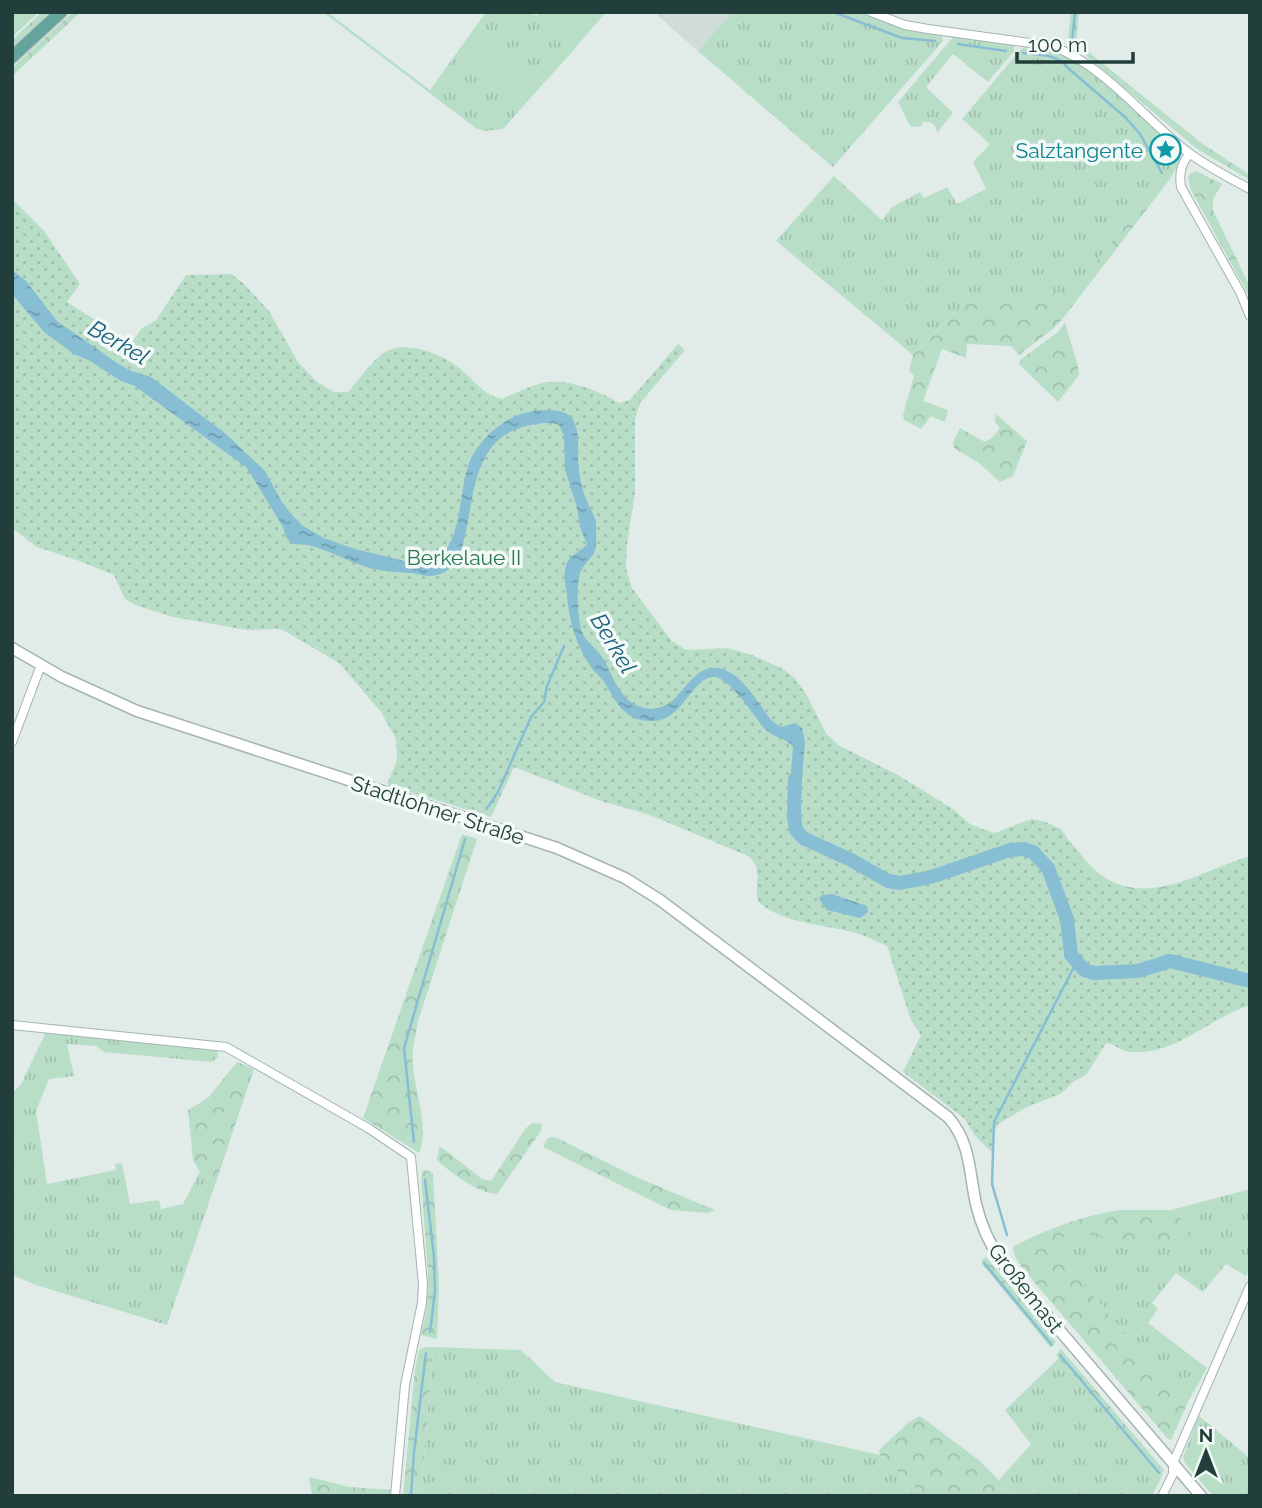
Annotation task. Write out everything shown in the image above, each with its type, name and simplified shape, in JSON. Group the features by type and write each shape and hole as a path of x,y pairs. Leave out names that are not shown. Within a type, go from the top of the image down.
{"main road":[{"path":"12,57 61,12"}],"street":[{"path":"872,12 905,25 1052,46 1070,52 1189,154 1250,189"},
{"path":"1189,154 1180,172 1181,187 1240,292 1250,316"},
{"name":"Stadtlohner Straße","path":"12,648 41,665 137,711 557,848 600,866 660,900 936,1107 960,1130"},
{"path":"12,742 41,665"},
{"path":"12,1024 226,1048 357,1122 411,1157 423,1284 422,1303 405,1385 395,1496"},
{"name":"Großemast","path":"960,1130 976,1203 992,1247 1040,1309 1201,1496"},
{"path":"1162,1496 1172,1474 1173,1463 1250,1286"}],"shaded area":[{"path":"660,12 732,12 698,51 657,15"}],"green space":[{"path":"12,12 39,12 12,37"},
{"path":"42,12 54,12 12,51 12,40"},
{"path":"73,12 81,12 12,76 12,68"},
{"path":"323,12 327,12 430,90 463,44 527,102 503,129 477,129"},
{"path":"486,12 532,12 564,42 570,54 544,83 478,23"},
{"path":"540,12 606,12 570,54 564,42 536,16"},
{"path":"732,12 864,12 893,24 941,33 943,41 833,167 698,51"},
{"path":"1071,12 1079,12 1076,45 1068,38"},
{"path":"478,23 544,83 527,102 463,44"},
{"path":"959,35 1013,44 1014,51 988,82 953,54 926,87 953,113 937,133 934,125 928,122 923,122 920,127 910,126 898,102 953,37"},
{"path":"1028,45 1067,54 1101,79 1180,148 1180,162 1170,179 1161,179 1072,293 954,313 913,355 776,241 834,176 882,220 892,207 920,192 924,198 947,187 957,204 986,189 973,162 990,144 962,119 1021,49"},
{"path":"1085,49 1200,142 1250,175 1250,180 1197,149 1083,53"},
{"path":"1196,171 1222,184 1213,199 1213,210 1250,287 1250,298 1191,190 1188,177"},
{"path":"1161,179 1170,179 1054,328 1019,355 1011,346 967,344 966,358 942,349 923,401 948,410 945,422 931,416 921,429 904,420 914,376 909,371 913,355 966,301 974,297 1072,292"},
{"name":"Berkelaue II","path":"12,199 44,231 80,284 67,302 131,343 142,328 156,320 186,275 231,274 269,311 298,362 317,382 334,392 348,392 384,353 408,347 439,356 464,372 485,392 502,399 534,385 560,382 592,390 620,403 630,400 678,344 685,350 640,403 635,419 635,493 626,568 632,588 671,640 686,650 727,648 752,655 781,668 795,678 826,733 838,745 898,775 953,809 970,824 985,830 995,833 1031,819 1061,829 1087,867 1103,881 1132,890 1152,892 1250,858 1250,1005 1164,1048 1132,1052 1106,1043 1087,1074 1073,1082 1062,1093 1025,1108 998,1124 993,1153 975,1136 964,1118 903,1072 921,1035 911,1020 887,946 850,931 785,917 762,905 757,895 757,869 748,856 650,815 601,801 514,767 491,817 387,785 397,760 396,739 381,712 339,663 281,629 247,630 173,617 135,605 125,599 114,575 37,547 12,528"},
{"path":"1065,323 1079,375 1058,402 1019,364 1020,360 1058,332"},
{"path":"996,414 1027,441 1013,476 1000,482 979,463 954,448 953,442 960,428 985,442 992,438 1000,428 995,422"},
{"path":"1059,832 1096,871 1115,883 1134,888 1173,884 1250,856 1250,873 1161,902 1089,878"},
{"path":"462,834 477,839 419,1018 413,1048 413,1067 423,1134 419,1153 363,1118"},
{"path":"46,1032 217,1050 218,1057 212,1062 104,1052 96,1046 67,1044 74,1076 49,1079 36,1111 47,1184 116,1170 115,1164 122,1163 130,1204 159,1200 161,1209 183,1204 200,1172 216,1182 167,1325 36,1285 12,1275 12,1094 21,1084"},
{"path":"237,1062 254,1069 216,1182 200,1172 193,1160 188,1110 208,1098"},
{"path":"532,1123 542,1124 541,1131 497,1194 474,1186 437,1160 439,1147 482,1179 491,1181"},
{"path":"551,1137 715,1210 708,1213 671,1210 543,1147"},
{"path":"423,1170 433,1174 439,1283 437,1339 421,1335 427,1307 428,1274 421,1179"},
{"path":"1250,1189 1250,1267 1246,1276 1226,1264 1203,1292 1176,1273 1152,1303 1158,1309 1148,1323 1207,1368 1189,1400 1128,1337 1049,1244 1062,1237 1089,1235 1171,1249 1185,1221 1171,1210"},
{"path":"1121,1210 1171,1210 1185,1221 1189,1238 1182,1249 1150,1246 1096,1235 1063,1237 1049,1244 1128,1337 1189,1400 1171,1440 1024,1270 1014,1252 1013,1247 1039,1234 1079,1219"},
{"path":"986,1257 1056,1342 1050,1347 982,1264"},
{"path":"433,1347 521,1350 555,1382 880,1455 924,1496 421,1496"},
{"path":"433,1347 421,1496 403,1496 415,1369 419,1350"},
{"path":"1061,1349 1164,1470 1161,1478 1056,1355"},
{"path":"1059,1358 1161,1478 1152,1496 1014,1496 999,1480 1031,1444 1005,1410"},
{"path":"920,1416 980,1461 1014,1496 924,1496 880,1455 879,1450 909,1422"},
{"path":"1199,1416 1250,1458 1250,1496 1213,1496 1185,1463 1183,1457"},
{"path":"309,1477 350,1487 392,1490 391,1496 312,1496"}],"water":[{"path":"12,270 26,281 57,321 117,363 151,377 226,434 265,471 282,502 303,526 324,538 355,549 421,565 435,560 445,551 452,539 469,463 483,440 503,423 522,414 551,410 569,415 577,430 582,486 596,525 595,549 579,579 579,614 584,636 602,657 625,697 644,708 664,706 704,670 718,668 734,675 747,687 773,722 781,727 795,723 802,728 805,742 800,801 789,797 793,747 767,731 748,706 721,679 707,678 672,714 652,721 635,718 622,709 591,667 575,634 565,581 568,561 587,544 565,470 564,436 559,425 546,423 523,427 500,439 485,457 476,479 461,550 452,566 431,576 369,568 315,547 292,544 247,468 135,386 74,354 44,332 12,294"},
{"path":"832,894 867,906 868,912 860,918 827,910 819,899 822,895"}],"waterway":[{"path":"1072,42 1075,12"},
{"path":"836,13 902,38 935,41"},
{"path":"958,44 1006,51"},
{"path":"1023,53 1048,56 1064,63 1126,118 1140,134 1162,173"},
{"path":"488,807 498,792 531,717 544,702 547,686 564,646"},
{"name":"Berkel","path":"795,779 794,817 796,830 803,838 888,881 900,883 931,877 1010,850 1023,849 1033,852 1048,868 1067,919 1071,955 1084,970 1094,973 1138,971 1170,961 1250,981"},
{"path":"414,1142 404,1048 465,839"},
{"path":"1007,1235 992,1184 994,1122 1076,963"},
{"path":"425,1180 434,1257 435,1291 430,1332"},
{"path":"984,1263 1052,1345"},
{"path":"411,1496 426,1353"},
{"path":"1060,1355 1159,1473"}],"place":[{"name":"Salztangente","path":"1166,150"}]}
